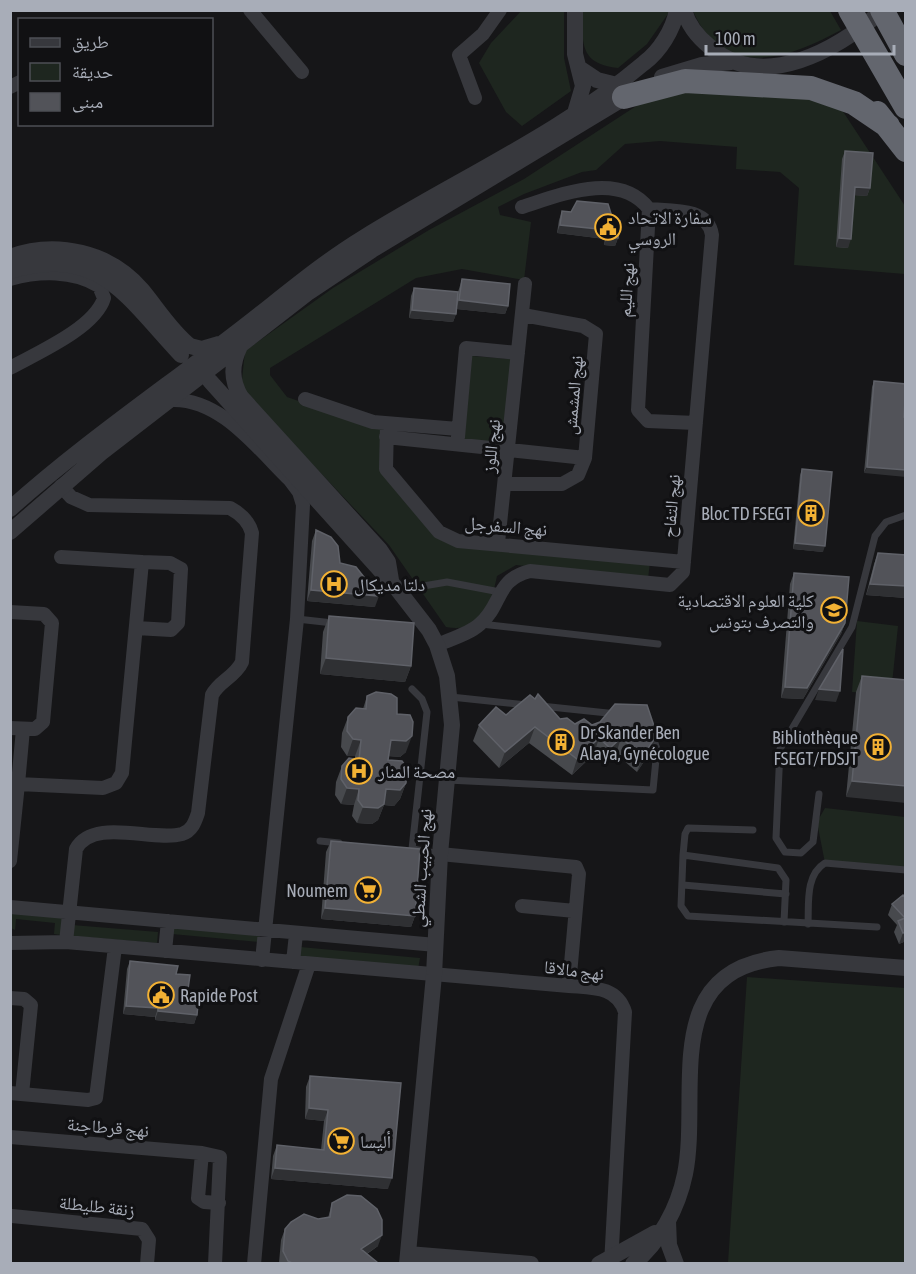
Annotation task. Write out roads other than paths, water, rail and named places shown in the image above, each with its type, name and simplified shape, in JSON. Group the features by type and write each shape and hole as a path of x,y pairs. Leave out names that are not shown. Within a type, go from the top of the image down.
{"highway":[{"path":"850,10 906,107"},
{"path":"883,10 906,54"},
{"path":"770,68 846,87 866,100 906,150"},
{"path":"621,91 685,81 811,88 854,103 888,126"}],"street":[{"path":"250,10 302,72"},
{"path":"475,98 459,55 483,34 500,10"},
{"path":"575,10 573,39 583,86 575,112"},
{"path":"10,509 94,439 232,344 337,273 621,91 662,45 677,10"},
{"path":"684,10 686,19 700,38 731,62"},
{"path":"10,532 61,486 170,400 232,344 361,239 575,112 621,91 681,70 731,62 770,68 821,53 883,10"},
{"path":"579,68 597,80 621,91"},
{"path":"522,207 578,189 598,189 634,194 649,209"},
{"name":"نهج التفاح","path":"481,624 509,579 530,571 674,584 683,572 711,229 701,216 688,212 649,209"},
{"name":"نهج الليم","path":"649,209 638,410 648,421 696,423"},
{"path":"10,257 47,249 90,255 129,278 190,346 208,348 232,344"},
{"path":"10,263 36,258 90,269 112,282 181,355"},
{"path":"10,271 34,264 65,263"},
{"path":"10,279 41,273 70,275 99,286 104,298 91,318 75,331 10,368"},
{"name":"نهج اللوز","path":"498,543 525,284"},
{"name":"نهج المشمش","path":"387,431 457,445 585,459 596,334 583,326 564,321 523,315"},
{"path":"232,344 232,373 235,387 241,398 380,550 390,568 395,586"},
{"name":"نهج اللوز","path":"457,445 466,348 518,353"},
{"name":"نهج الحبيب الشطي","path":"210,381 395,586 437,645 451,697 452,725 440,854 434,975 408,1259"},
{"path":"305,399 387,431 458,429"},
{"path":"170,400 200,402 218,411 290,480 299,492 303,506 297,620 262,960"},
{"name":"نهج السفرجل","path":"387,431 386,469 439,532 458,541 684,561"},
{"path":"505,483 562,484 579,475 585,459"},
{"path":"61,486 71,497 89,505 230,508 239,513 250,525 252,533 242,662 238,671 215,688 212,695 198,813 193,827 181,834 103,834 85,838 76,849 66,942"},
{"path":"61,556 170,563 181,569 178,623 171,630 136,628"},
{"path":"652,583 655,559"},
{"path":"18,784 103,788 116,783 122,773 142,562"},
{"path":"10,612 44,614 52,623 44,722 35,729 17,729 18,784 10,861"},
{"path":"437,645 481,624"},
{"path":"440,854 574,866 579,874 569,986"},
{"path":"522,906 575,911"},
{"path":"10,907 69,910 296,934 436,945"},
{"path":"165,951 168,921"},
{"path":"293,962 296,934"},
{"name":"نهج مالاقا","path":"10,943 66,942 569,986 607,991 617,996 625,1012 608,1261"},
{"path":"10,998 24,999 31,1005 16,1093 88,1100 96,1098 115,947"},
{"path":"633,1263 654,1244 681,1191 687,1156 691,1038 696,1017 720,983 732,973 749,965 762,960 779,958 906,968"},
{"path":"254,1263 271,1078 309,964"},
{"name":"نهج قرطاجنة","path":"10,1137 202,1153"},
{"path":"215,1263 222,1159 217,1155 202,1153 198,1198 204,1202 219,1203"},
{"name":"زنقة طليطلة","path":"12,1216 142,1229 149,1239 147,1263"},
{"path":"608,1261 639,1244 666,1222"},
{"path":"666,1222 669,1245 676,1263"},
{"path":"408,1259 531,1263"}],"lane":[{"path":"819,794 813,842 801,853 785,852 776,838 780,749 852,627 874,536 886,522 906,515"},
{"path":"395,586 447,582 500,592"},
{"path":"297,620 342,624"},
{"path":"481,624 658,644"},
{"path":"412,689 422,699 427,712 412,849"},
{"path":"451,697 622,714"},
{"path":"447,780 653,790 657,749 650,727"},
{"path":"753,830 688,828 685,834 683,855 681,906 688,916 877,927"},
{"path":"320,841 343,843"},
{"path":"401,848 440,854"},
{"path":"683,855 778,868 786,880 784,922"},
{"path":"808,924 811,882 814,872 825,863 906,870"},
{"path":"683,885 786,894"}],"place":[{"name":"سفارة الاتحاد الروسي","path":"608,227"},
{"name":"Bloc TD FSEGT","path":"811,513"},
{"name":"دلتا مديكال","path":"334,584"},
{"name":"كلية العلوم الاقتصادية والتصرف بتونس","path":"834,610"},
{"name":"Dr Skander Ben Alaya, Gynécologue","path":"561,742"},
{"name":"Bibliothèque FSEGT/FDSJT","path":"878,747"},
{"name":"مصحة المنار","path":"359,771"},
{"name":"Noumem","path":"368,890"},
{"name":"Rapide Post","path":"161,995"},
{"name":"أليسا","path":"341,1141"}]}
